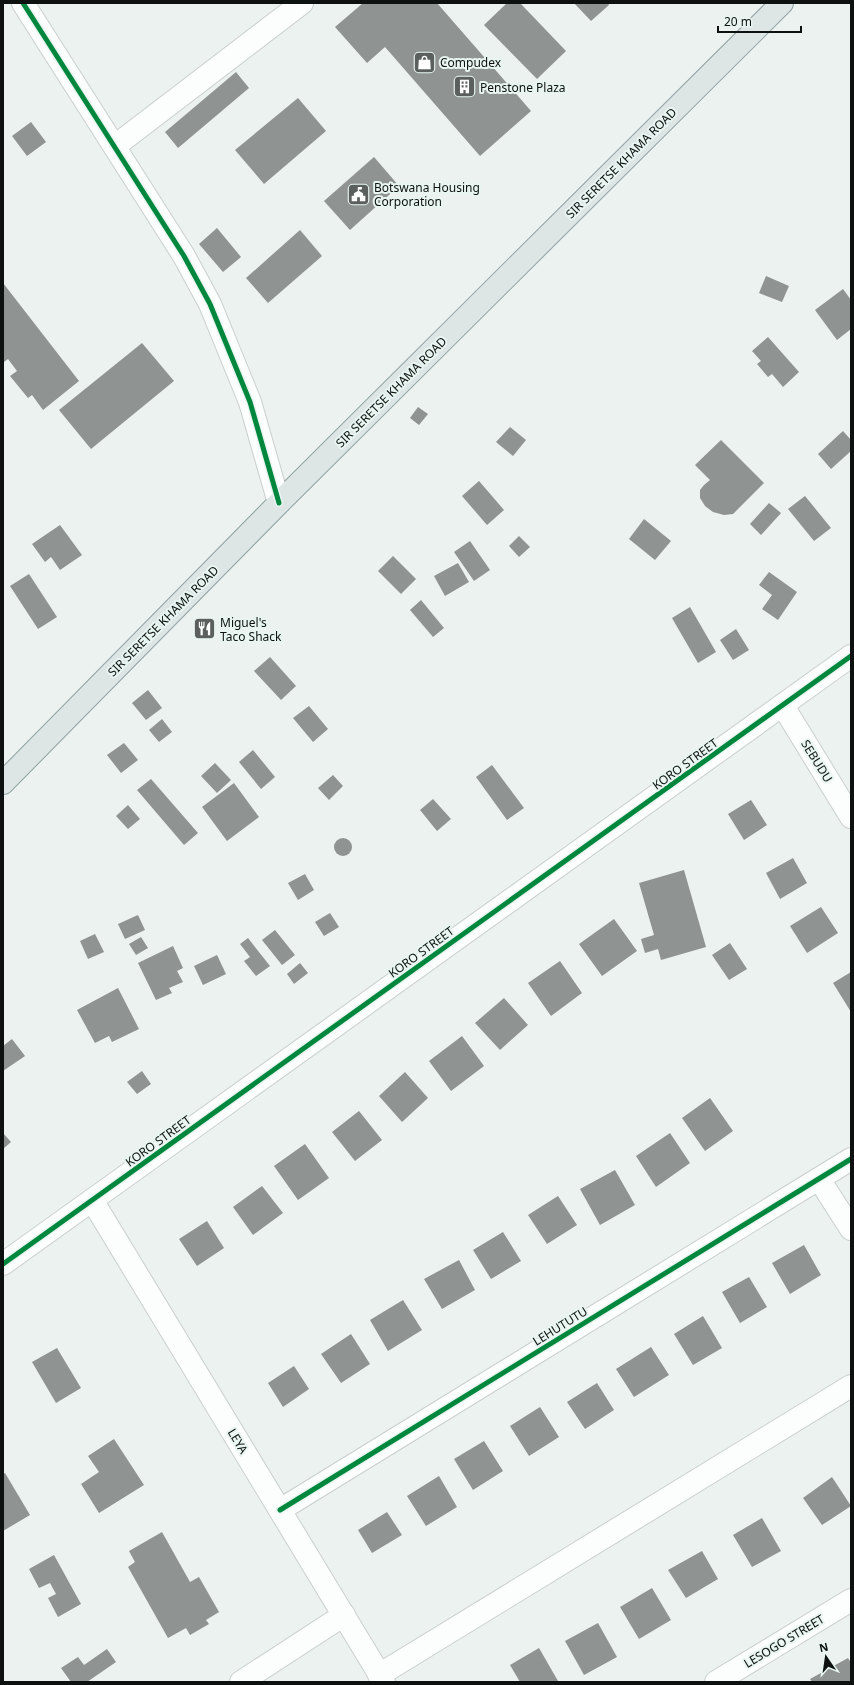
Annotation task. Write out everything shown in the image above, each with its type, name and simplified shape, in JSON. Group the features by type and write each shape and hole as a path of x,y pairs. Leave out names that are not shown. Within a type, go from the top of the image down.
{"main road":[{"name":"SIR SERETSE KHAMA ROAD","path":"3,783 279,503 782,3"}],"street":[{"path":"23,3 184,256 210,304 250,402 279,503"},
{"path":"115,146 302,3"},
{"name":"KORO STREET","path":"3,1264 851,656"},
{"name":"SEBUDU","path":"783,706 851,817"},
{"name":"LEHUTUTU","path":"280,1510 851,1159"},
{"path":"818,1179 851,1229"},
{"name":"LEYA","path":"92,1200 381,1678"},
{"path":"381,1678 851,1386"},
{"name":"LESOGO STREET","path":"716,1682 851,1600"},
{"path":"241,1682 344,1615"}],"building":[{"name":"Penstone Plaza","path":"363,3 437,3 531,111 480,156 385,47 367,63 335,27"},
{"path":"507,3 520,3 566,51 537,79 484,25"},
{"path":"574,3 608,3 609,5 591,21"},
{"path":"236,72 249,88 178,148 165,132"},
{"path":"298,98 326,131 264,184 235,150"},
{"path":"31,122 46,142 27,156 12,136"},
{"path":"374,157 399,186 350,230 324,201"},
{"path":"217,228 241,257 223,272 199,244"},
{"path":"300,230 322,256 268,303 246,278"},
{"path":"766,276 789,286 782,302 759,293"},
{"path":"3,283 79,381 43,410 32,395 28,398 10,376 17,371 8,359 4,362 3,361"},
{"path":"843,289 851,300 851,329 837,340 815,310"},
{"path":"768,337 799,372 783,387 772,374 768,377 757,364 761,361 752,351"},
{"path":"142,343 174,381 91,449 59,410"},
{"path":"418,407 428,414 419,425 410,418"},
{"path":"510,427 526,440 513,456 496,442"},
{"path":"843,431 851,440 851,451 831,469 818,454"},
{"path":"721,440 764,483 733,514 724,515 713,512 705,506 700,498 700,490 710,480 695,465"},
{"path":"479,481 504,510 487,525 462,496"},
{"path":"805,496 831,528 814,541 788,509"},
{"path":"769,503 781,513 761,535 750,524"},
{"path":"644,519 671,541 655,560 629,539"},
{"path":"60,525 82,555 60,570 51,557 45,562 32,544"},
{"path":"519,536 530,547 519,557 509,546"},
{"path":"470,541 490,570 474,581 454,552"},
{"path":"393,556 416,579 401,594 378,571"},
{"path":"458,563 469,582 445,596 434,576"},
{"path":"769,572 797,592 778,620 762,609 772,595 759,585"},
{"path":"29,574 57,617 38,629 10,586"},
{"path":"421,600 444,628 433,637 410,610"},
{"path":"690,607 716,652 698,663 672,618"},
{"path":"736,629 749,650 733,660 720,640"},
{"path":"270,657 296,686 281,700 254,671"},
{"path":"148,690 162,708 146,720 132,703"},
{"path":"309,706 328,729 313,742 293,718"},
{"path":"162,719 172,732 159,742 149,730"},
{"path":"124,743 138,760 121,773 107,755"},
{"path":"253,750 275,777 261,789 239,762"},
{"path":"215,763 231,780 217,793 201,776"},
{"path":"492,765 524,808 507,820 476,777"},
{"path":"333,775 343,786 329,800 318,788"},
{"path":"151,779 198,833 184,845 137,790"},
{"path":"234,783 259,817 227,841 202,807"},
{"path":"433,799 451,819 437,831 420,810"},
{"path":"751,800 767,825 744,840 728,814"},
{"path":"128,805 140,819 128,829 116,816"},
{"path":"343,838 349,841 352,847 349,853 343,856 337,853 334,847 337,841"},
{"path":"793,858 807,883 780,899 766,873"},
{"path":"684,870 706,947 661,960 658,949 645,953 641,939 654,935 639,883"},
{"path":"305,874 314,890 298,900 288,883"},
{"path":"821,907 838,933 807,953 790,926"},
{"path":"330,913 339,927 324,936 315,922"},
{"path":"138,915 145,930 125,939 118,924"},
{"path":"614,919 637,951 602,976 579,944"},
{"path":"275,930 295,955 282,965 262,940"},
{"path":"95,934 104,952 88,959 80,941"},
{"path":"141,937 148,948 136,955 129,944"},
{"path":"248,938 270,966 256,976 244,961 250,957 240,944"},
{"path":"730,943 747,969 729,980 712,955"},
{"path":"173,946 183,968 177,971 183,982 169,988 172,993 156,1000 138,963"},
{"path":"217,955 226,974 203,985 194,966"},
{"path":"560,961 582,993 551,1016 528,983"},
{"path":"300,963 308,973 294,984 287,974"},
{"path":"851,972 851,1012 833,983"},
{"path":"118,988 139,1029 112,1042 109,1036 95,1043 77,1010"},
{"path":"504,998 528,1025 500,1050 475,1023"},
{"path":"462,1036 484,1066 451,1091 429,1061"},
{"path":"12,1039 25,1056 3,1071 3,1046"},
{"path":"142,1071 151,1084 137,1094 127,1082"},
{"path":"405,1072 428,1098 402,1122 379,1096"},
{"path":"710,1098 733,1131 705,1151 682,1118"},
{"path":"359,1111 382,1140 355,1161 332,1132"},
{"path":"3,1133 11,1142 3,1149"},
{"path":"670,1133 690,1163 656,1187 636,1156"},
{"path":"305,1144 329,1178 298,1200 274,1166"},
{"path":"615,1170 635,1205 600,1225 580,1189"},
{"path":"262,1186 283,1213 253,1235 233,1207"},
{"path":"558,1196 577,1225 547,1244 528,1215"},
{"path":"207,1221 224,1248 197,1266 179,1239"},
{"path":"503,1232 521,1261 491,1279 473,1250"},
{"path":"804,1245 821,1275 790,1294 772,1263"},
{"path":"459,1260 475,1290 442,1309 424,1279"},
{"path":"749,1277 767,1307 740,1323 722,1292"},
{"path":"403,1300 422,1330 388,1351 370,1320"},
{"path":"703,1316 722,1348 693,1365 674,1334"},
{"path":"351,1334 370,1364 341,1383 321,1354"},
{"path":"651,1347 669,1375 634,1397 616,1369"},
{"path":"57,1348 81,1388 56,1403 32,1362"},
{"path":"294,1366 309,1389 283,1407 268,1383"},
{"path":"597,1383 614,1410 585,1429 567,1402"},
{"path":"540,1407 559,1437 529,1456 510,1426"},
{"path":"114,1439 144,1485 99,1513 81,1484 99,1472 88,1456"},
{"path":"484,1441 503,1471 473,1490 454,1459"},
{"path":"5,1473 30,1515 3,1531 3,1474"},
{"path":"439,1476 457,1507 426,1526 407,1496"},
{"path":"832,1477 851,1506 822,1525 803,1498"},
{"path":"387,1512 402,1535 372,1553 358,1530"},
{"path":"762,1518 781,1551 752,1567 733,1535"},
{"path":"162,1532 190,1582 199,1577 219,1612 206,1620 209,1624 190,1635 186,1628 168,1638 128,1567 135,1562 129,1551"},
{"path":"702,1551 718,1579 686,1598 668,1570"},
{"path":"54,1555 81,1604 58,1617 48,1598 56,1594 50,1583 39,1588 29,1569"},
{"path":"652,1588 671,1620 639,1639 620,1607"},
{"path":"598,1623 617,1657 584,1675 565,1641"},
{"path":"539,1648 558,1681 520,1682 510,1665"},
{"path":"107,1649 116,1662 87,1682 71,1682 61,1668 78,1657 84,1665"},
{"path":"848,1658 851,1663 851,1682 812,1682 810,1679"}],"cycle path":[{"path":"23,3 184,256 210,304 250,402 279,503"},
{"path":"3,1264 851,656"},
{"path":"280,1510 851,1159"}],"place":[{"name":"Compudex","path":"424,62"},
{"name":"Penstone Plaza","path":"465,87"},
{"name":"Botswana Housing Corporation","path":"358,194"},
{"name":"Miguel's Taco Shack","path":"205,629"}]}
